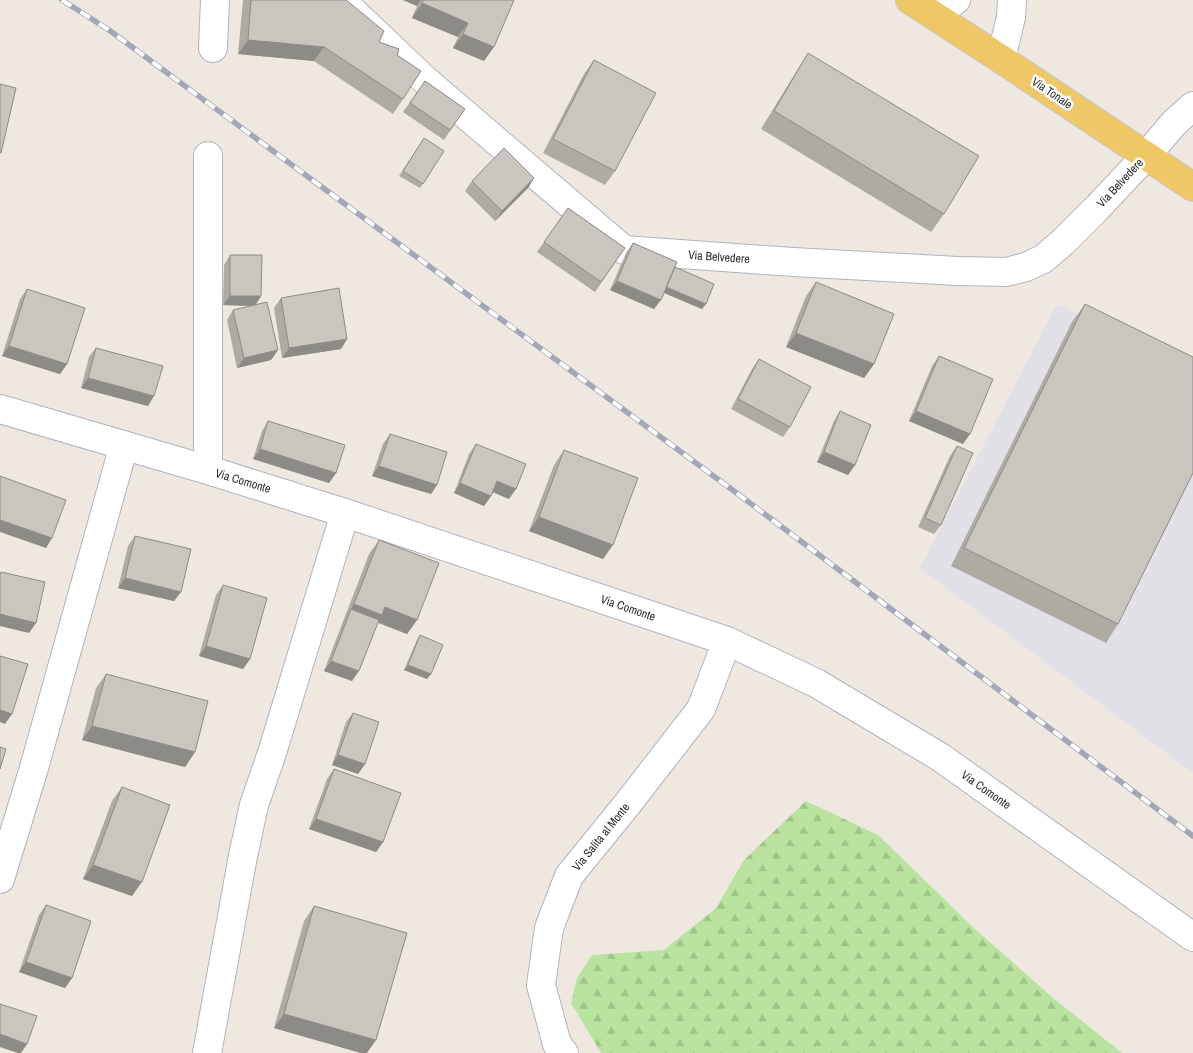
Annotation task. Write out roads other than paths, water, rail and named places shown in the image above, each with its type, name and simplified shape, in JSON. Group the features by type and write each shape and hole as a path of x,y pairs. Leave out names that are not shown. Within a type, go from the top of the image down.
{"main road":[{"name":"Via Tonale","path":"910,0 945,8 1002,59 1193,187"}],"street":[{"path":"213,48 215,0"},
{"name":"Via Belvedere","path":"341,0 425,80 624,250 958,271 1006,272 1026,267 1043,259 1063,242 1146,156 1174,123 1193,106"},
{"path":"1002,59 1011,17 1012,0"},
{"path":"208,156 208,470"},
{"name":"Via Comonte","path":"0,409 208,470 345,513 726,641 816,683 940,757 1193,937"},
{"path":"0,879 34,768 124,445"},
{"path":"206,1053 254,805 275,744 345,513"},
{"name":"Via Salita al Monte","path":"564,1053 557,1044 541,985 549,928 569,876 701,709 726,641"}],"railway":[{"path":"62,0 109,30 738,494 1193,836"}]}
